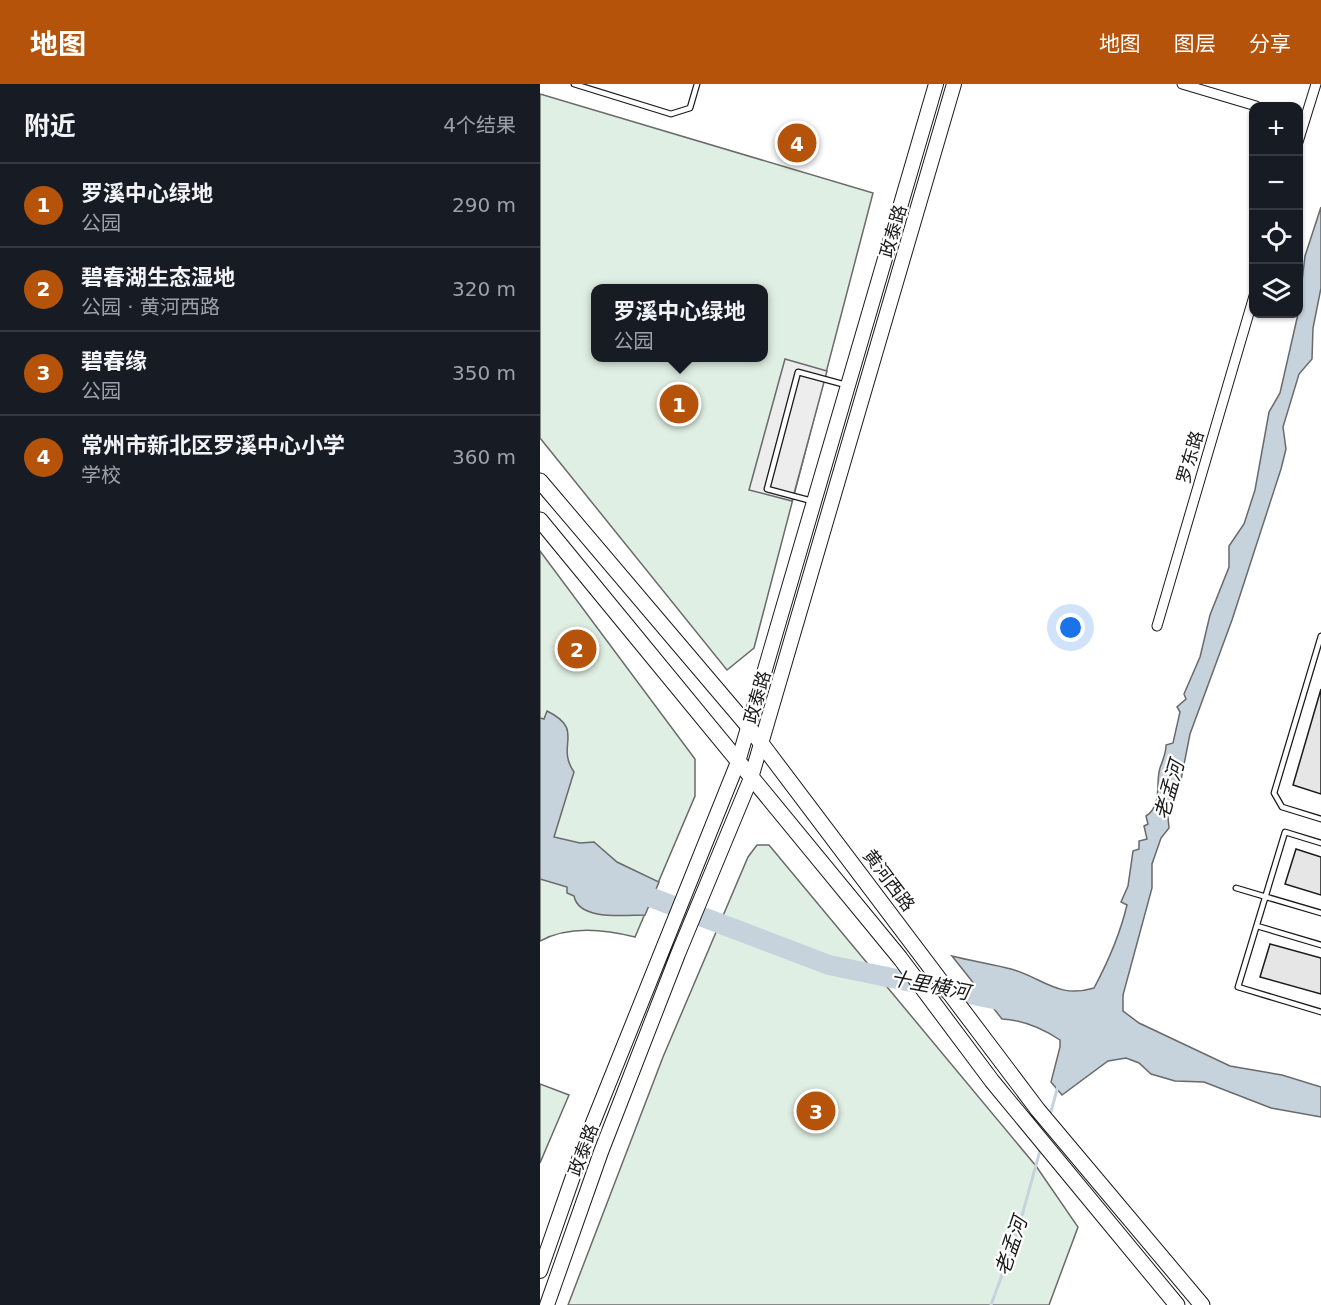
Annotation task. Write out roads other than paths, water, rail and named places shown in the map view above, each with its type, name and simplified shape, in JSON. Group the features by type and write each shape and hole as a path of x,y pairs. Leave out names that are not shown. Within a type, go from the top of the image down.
{"main road":[{"name":"政泰路","path":"540,1271 584,1145 738,762 936,84"},
{"name":"政泰路","path":"547,1305 601,1152 678,954 751,778 954,84"},
{"name":"黄河西路","path":"540,481 748,726 1038,1110 1202,1305"},
{"path":"540,520 900,958 1034,1133 1177,1305"}],"street":[{"path":"1182,84 1249,104"},
{"path":"1303,117 1316,84"},
{"name":"罗东路","path":"1157,626 1249,313"}],"lane":[{"path":"574,84 671,114 690,108 697,84"},
{"path":"814,502 767,489 798,372 848,385"},
{"path":"1321,636 1274,793 1282,807 1321,819"},
{"path":"1321,843 1285,832 1238,987 1321,1012"},
{"path":"1236,888 1321,913"},
{"path":"1257,926 1321,945"}],"water":[{"path":"1321,207 1321,288 1313,328 1312,359 1299,374 1283,427 1286,449 1281,469 1232,620 1190,734 1180,785 1168,817 1169,828 1161,838 1152,864 1152,888 1123,995 1123,1011 1139,1023 1230,1066 1282,1075 1321,1087 1321,1117 1271,1108 1204,1082 1175,1081 1151,1074 1139,1063 1126,1058 1108,1061 1062,1095 1051,1082 1060,1040 1032,1025 1002,1019 952,956 1011,969 1060,989 1081,991 1094,988 1113,948 1124,916 1127,905 1121,902 1128,886 1133,851 1139,849 1139,841 1147,839 1144,826 1148,824 1146,816 1157,800 1159,774 1166,745 1173,743 1180,712 1177,707 1186,699 1184,694 1200,657 1210,615 1229,567 1229,546 1244,524 1255,490 1269,412 1280,393 1297,318 1303,318 1305,256"},
{"path":"547,711 559,718 565,725 568,732 567,754 574,772 554,837 580,843 594,842 617,862 659,882 645,915 615,916 584,910 574,896 567,893 567,887 540,879 540,718 544,719"}],"waterway":[{"name":"十里横河","path":"629,889 829,965 1008,1002"},
{"name":"老孟河","path":"1050,1115 1058,1086"},
{"name":"老孟河","path":"991,1305 1016,1237 1041,1147"}],"place":[{"name":"常州市新北区罗溪中心小学","path":"797,143"},
{"name":"罗溪中心绿地","path":"679,404"},
{"name":"碧春湖生态湿地","path":"577,649"},
{"name":"碧春缘","path":"816,1111"}]}
